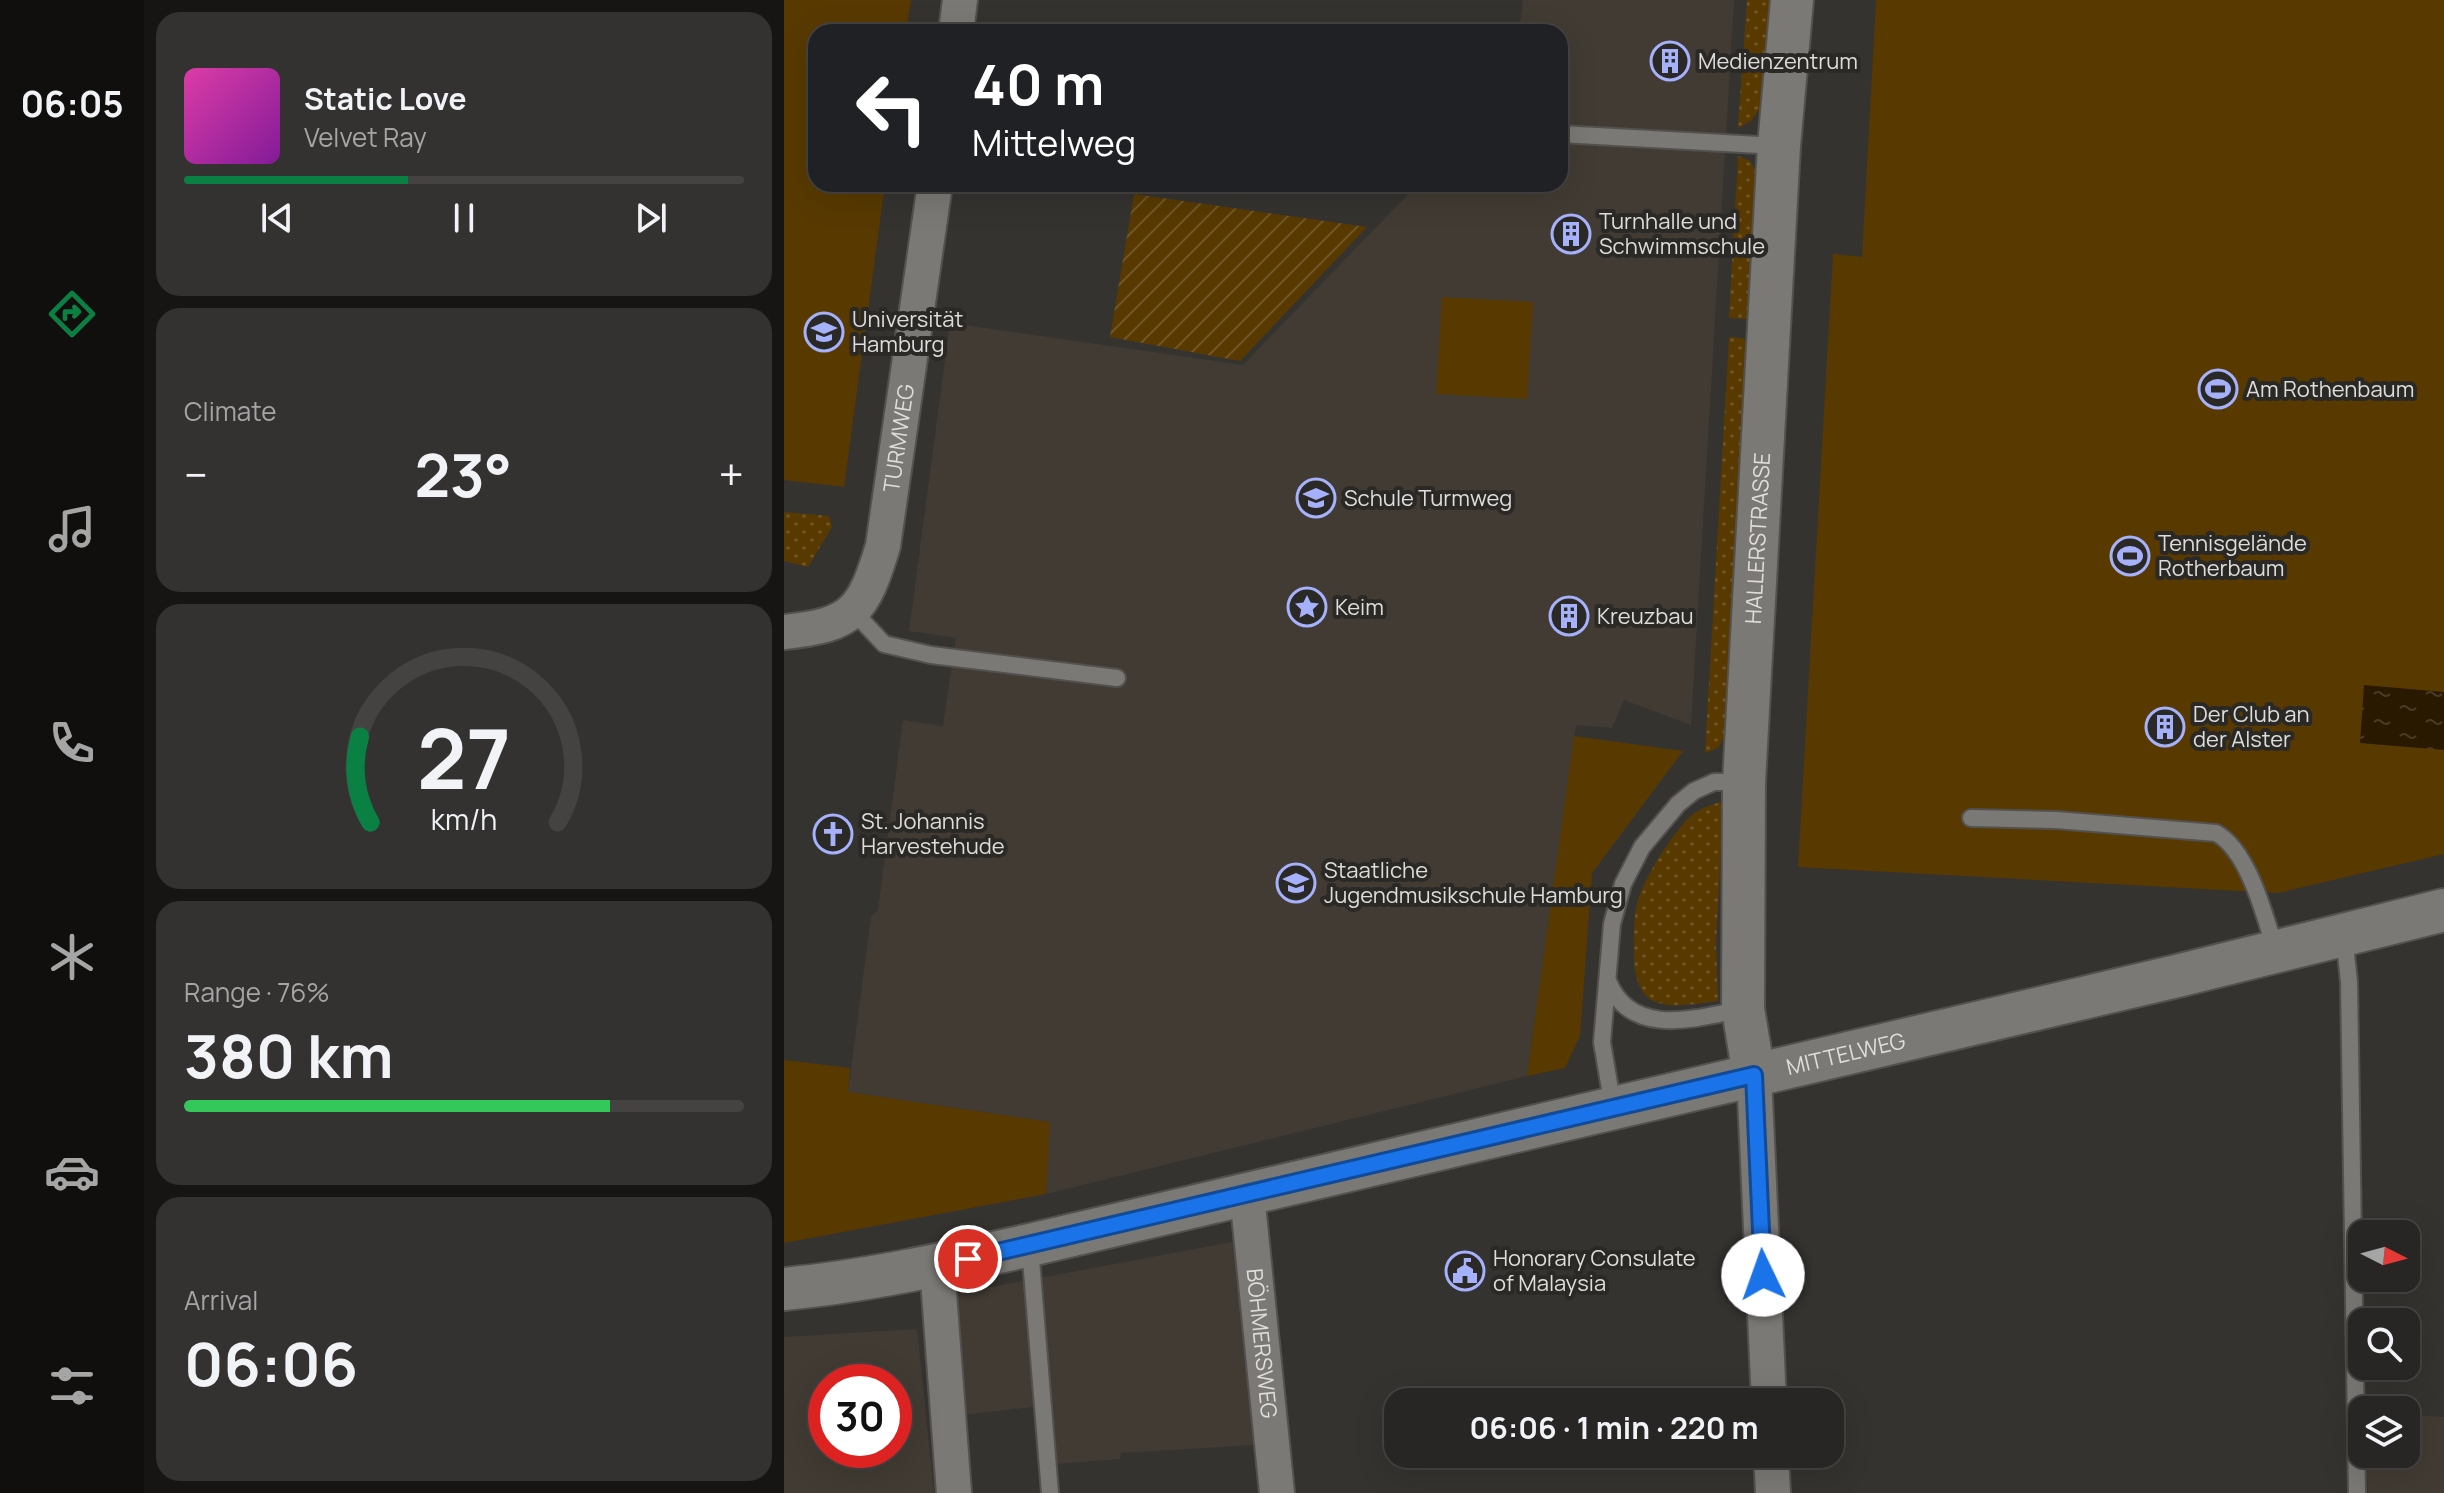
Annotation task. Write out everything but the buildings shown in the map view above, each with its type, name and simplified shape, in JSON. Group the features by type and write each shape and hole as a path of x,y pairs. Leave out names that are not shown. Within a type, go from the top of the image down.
{"street":[{"path":"957,24 960,0"},
{"name":"HALLERSTRASSE","path":"1754,1075 1743,1009 1744,782 1779,146 1792,0"},
{"name":"TURMWEG","path":"854,612 872,583 883,546 934,192"},
{"path":"784,632 824,627 854,612"},
{"name":"MITTELWEG","path":"784,1289 937,1266 1030,1245 2444,910"},
{"path":"1754,1075 1768,1388"},
{"name":"BÖHMERSWEG","path":"1247,1194 1277,1493"},
{"path":"937,1266 954,1493"},
{"path":"1772,1468 1773,1493"}],"lane":[{"path":"1568,134 1779,146"},
{"path":"854,612 884,644 931,655 1117,678"},
{"path":"1614,1108 1602,1042 1617,900 1642,847 1678,804 1694,791 1714,782 1744,782"},
{"path":"1971,818 2085,822 2216,833 2229,843 2241,861 2263,910 2275,951"},
{"path":"2344,934 2349,982 2357,1493"},
{"path":"1607,980 1621,1003 1647,1019 1680,1020 1743,1009"},
{"path":"1030,1245 1050,1493"}],"shaded area":[{"name":"Universität Hamburg","path":"784,0 911,0 907,24 808,24 808,192 884,192 844,487 784,480"},
{"path":"1523,0 1734,0 1691,725 1624,700 1612,728 1576,725 1527,1076 1046,1194 1049,1122 848,1092 871,917 878,910 903,720 943,726 956,638 909,631 950,323 1243,365 1410,192 1568,192 1568,24 1520,24"},
{"path":"1747,0 1771,0 1764,103 1751,121 1738,128"},
{"name":"Tennisgelände Rotherbaum","path":"1876,0 2444,0 2444,854 2278,893 1798,867 1833,254 1862,257"},
{"path":"1738,156 1750,161 1761,180 1754,315 1746,319 1729,318"},
{"path":"1134,194 1367,227 1240,361 1110,337"},
{"path":"1442,297 1533,302 1527,399 1436,394"},
{"path":"1729,337 1742,338 1751,344 1728,730 1718,748 1705,753"},
{"path":"784,512 829,516 832,527 808,567 784,561"},
{"path":"1574,736 1683,751 1592,873 1580,1036 1565,1068 1527,1076"},
{"path":"1720,802 1723,805 1716,944 1718,1001 1686,1005 1656,1002 1645,994 1636,975 1634,935 1640,894 1668,844 1685,822 1695,813"},
{"path":"784,1060 850,1068 848,1092 1050,1122 1046,1194 784,1243"},
{"path":"1237,1241 1255,1445 1121,1453 1120,1459 1054,1464 1049,1405 962,1415 949,1295"},
{"path":"917,1329 934,1493 784,1493 784,1337"},
{"path":"2420,1416 2444,1417 2444,1493 2368,1493 2367,1468 2420,1468"}],"water":[{"path":"2364,685 2444,692 2444,750 2360,743"}],"place":[{"name":"Medienzentrum","path":"1670,61"},
{"name":"Turnhalle und Schwimmschule","path":"1571,234"},
{"name":"Universität Hamburg","path":"824,332"},
{"name":"Am Rothenbaum","path":"2218,389"},
{"name":"Schule Turmweg","path":"1316,498"},
{"name":"Tennisgelände Rotherbaum","path":"2130,556"},
{"name":"Keim","path":"1307,607"},
{"name":"Kreuzbau","path":"1569,616"},
{"name":"Der Club an der Alster","path":"2165,727"},
{"name":"St. Johannis Harvestehude","path":"833,834"},
{"name":"Staatliche Jugendmusikschule Hamburg","path":"1296,883"},
{"name":"Honorary Consulate of Malaysia","path":"1465,1271"}],"route":[{"path":"968,1259 1754,1075 1763,1275"}]}
